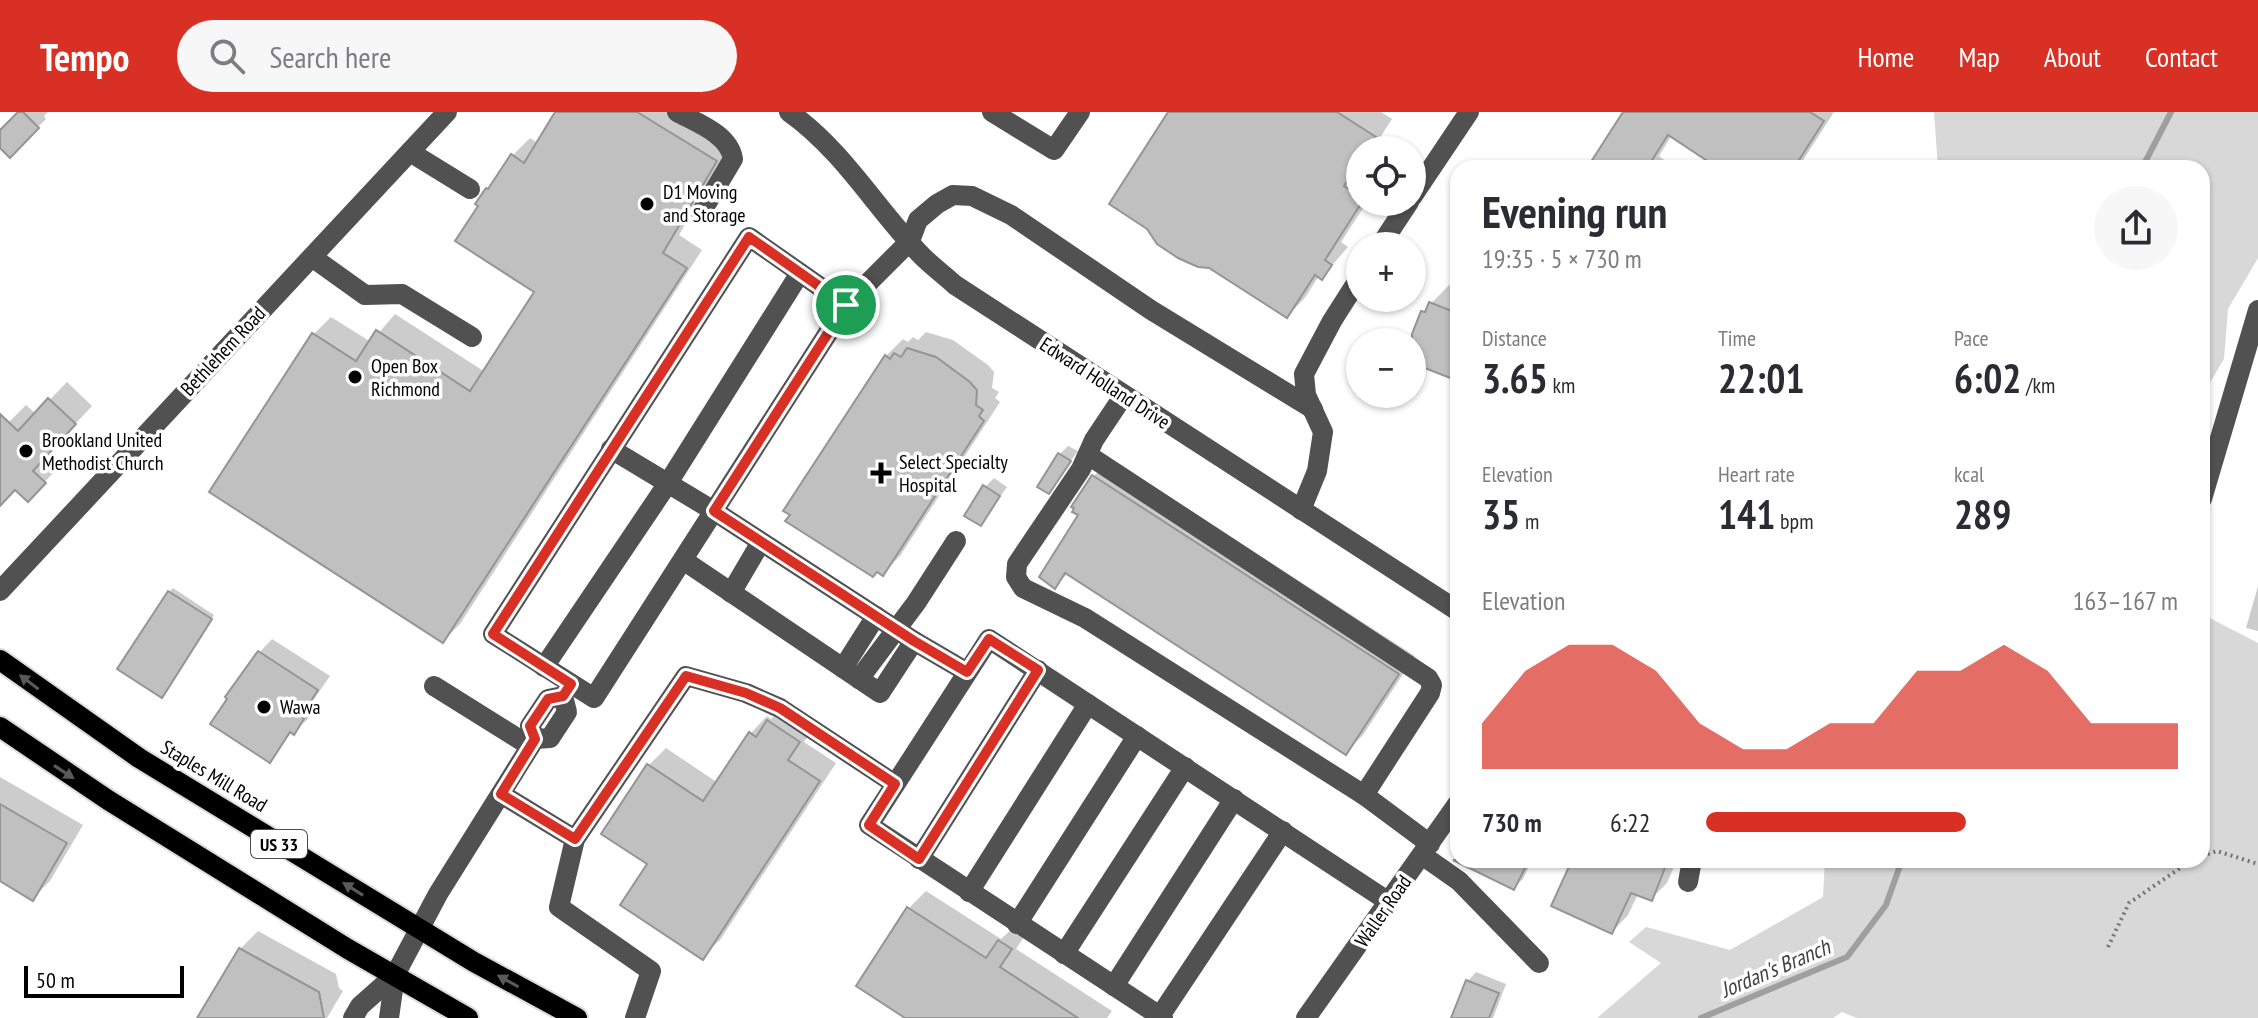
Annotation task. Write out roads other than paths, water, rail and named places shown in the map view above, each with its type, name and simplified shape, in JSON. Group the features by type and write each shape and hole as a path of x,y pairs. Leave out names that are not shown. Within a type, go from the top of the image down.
{"main road":[{"name":"Staples Mill Road","path":"0,660 128,752 474,962 577,1018"},
{"name":"US 33","path":"0,727 108,800 468,1018"}],"street":[{"name":"Bethlehem Road","path":"0,591 447,112"},
{"path":"677,112 720,137 732,151 733,159 701,213"},
{"path":"992,112 1054,150 1080,112"},
{"path":"1426,176 1469,112"},
{"name":"Edward Holland Drive","path":"802,116 922,256 955,285 1450,606"},
{"path":"410,152 470,189"},
{"path":"846,305 749,237 493,634 544,667 567,690 594,698 846,305 910,241 918,220 953,195 972,196 1011,215 1151,310 1313,409"},
{"path":"312,257 365,295 402,294 472,337"},
{"path":"544,667 668,483 800,273"},
{"path":"1301,510 1317,471 1323,432 1306,395 1304,374 1346,299"},
{"path":"2210,472 2258,310"},
{"path":"1124,395 1081,469 1017,564 1016,577 1023,588 1085,618 1364,795 1426,849 1539,963"},
{"path":"611,449 967,672"},
{"path":"1088,455 1428,678 1432,685 1430,693 1364,795"},
{"path":"851,674 916,603 956,541"},
{"path":"731,593 761,542"},
{"path":"683,560 880,693 914,641"},
{"path":"851,674 876,616"},
{"path":"1283,831 1162,1017 869,825 989,639 1283,831 1389,902"},
{"path":"919,859 1038,670"},
{"path":"635,1018 651,971 559,907 575,839 686,676 746,693 780,708 895,784"},
{"path":"434,686 533,743"},
{"path":"353,1018 360,1006 395,975 438,894 533,743 550,738 567,712 567,690"},
{"path":"969,892 1088,704"},
{"path":"1017,924 1137,736"},
{"path":"1064,954 1185,767"},
{"path":"501,794 575,839"},
{"path":"1114,986 1234,799"},
{"name":"Waller Road","path":"1306,1018 1450,814"},
{"path":"1688,882 1691,868"},
{"path":"389,1018 395,975"}],"waterway":[{"name":"Jordan's Branch","path":"2146,160 2171,112"},
{"name":"Jordan's Branch","path":"1701,1018 1847,957 1886,905 1899,868"}],"place":[{"name":"D1 Moving and Storage","path":"647,204"},
{"name":"Open Box Richmond","path":"355,377"},
{"name":"Brookland United Methodist Church","path":"26,451"},
{"name":"Select Specialty Hospital","path":"881,473"},
{"name":"Wawa","path":"264,707"}]}
